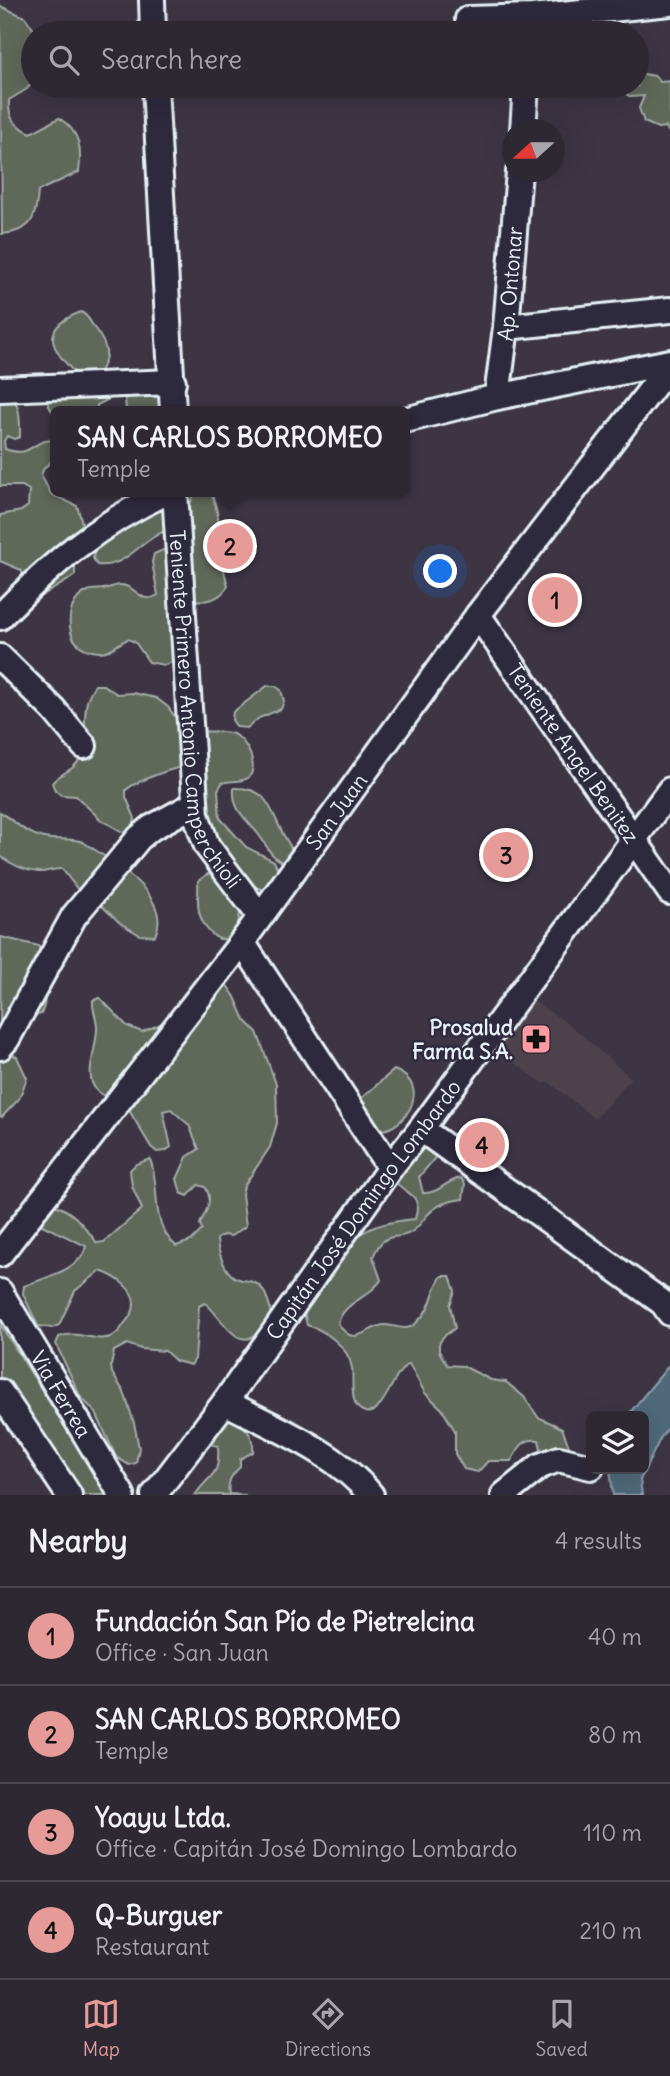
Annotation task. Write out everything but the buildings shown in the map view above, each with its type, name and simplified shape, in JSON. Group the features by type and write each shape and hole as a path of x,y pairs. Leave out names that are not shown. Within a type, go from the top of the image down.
{"street":[{"path":"152,0 153,21"},
{"path":"468,19 532,17 670,3"},
{"path":"156,98 173,406"},
{"path":"524,119 525,98"},
{"name":"Ap. Ontonar","path":"497,397 506,327 518,182"},
{"path":"506,327 670,310"},
{"path":"410,419 497,397 670,363"},
{"name":"San Juan","path":"0,1254 242,942 478,615 670,363"},
{"path":"0,389 173,382"},
{"path":"0,617 42,573 88,537 130,509 156,497"},
{"name":"Teniente Primero Antonio Camperchioli","path":"175,497 196,815 207,846 260,916"},
{"name":"Teniente Angel Benitez","path":"478,615 670,892"},
{"path":"0,657 54,710 84,746"},
{"name":"Capitán José Domingo Lombardo","path":"154,1495 225,1402 390,1168 670,790"},
{"path":"0,1047 7,1039 74,916 139,838 151,828 195,804"},
{"path":"242,942 390,1168"},
{"path":"421,1129 667,1308"},
{"name":"Via Ferrea","path":"0,1292 121,1495"},
{"path":"0,1392 69,1495"},
{"path":"225,1402 320,1452 357,1478 371,1495"},
{"path":"504,1495 540,1466 559,1459 586,1466"}],"shaded area":[{"path":"532,1000 571,1026 631,1078 595,1119 550,1083 543,1083 496,1050"}],"green space":[{"path":"0,6 25,17 28,21 21,21 21,93 9,100 11,117 16,124 31,133 59,118 75,135 80,156 79,172 38,191 31,222 20,230 2,234"},
{"path":"649,75 655,76 660,82 670,81 670,134 666,127 658,128 644,122 639,108 643,98 649,98"},
{"path":"81,312 100,335 105,347 106,358 97,376 79,377 62,359 53,342 58,326"},
{"path":"0,385 16,402 20,420 20,437 14,439 7,436 4,441 5,449 22,452 41,442 50,441 50,463 41,475 50,497 58,497 77,506 84,529 75,560 75,575 34,600 21,570 0,561 0,515 21,511 28,506 29,490 22,486 0,486"},
{"path":"49,386 123,392 97,406 50,408 47,394"},
{"path":"152,389 167,406 126,406 125,398 130,392"},
{"path":"193,497 213,497 218,529 212,551 224,571 228,586 211,599 190,599 178,660 164,665 149,662 135,642 128,639 103,652 80,646 73,637 70,626 70,614 78,598 90,590 120,585 131,588 143,597 152,598 158,595 152,562 154,554 168,548 165,531 125,558 108,565 97,565 93,558 95,550 120,528 162,507 185,510"},
{"path":"95,685 103,685 117,694 133,693 156,698 168,707 188,731 218,731 233,734 242,741 252,759 252,772 243,780 222,783 218,790 220,818 246,847 274,861 284,883 269,893 250,884 232,869 182,767 152,776 126,790 126,797 135,818 132,835 100,819 76,796 61,795 55,790 52,783 80,758 85,711"},
{"path":"267,686 275,686 281,690 284,701 281,709 259,718 247,728 237,727 232,720 233,712"},
{"path":"234,788 254,791 271,808 293,854 285,864 272,854 241,814 235,803"},
{"path":"0,812 38,836 83,842 123,869 148,893 156,907 158,921 155,936 140,935 120,923 103,907 82,895 62,869 33,871 18,867 0,856"},
{"path":"215,872 241,908 235,930 225,939 220,939 210,932 202,921 198,907 198,881"},
{"path":"1,937 39,946 45,997 41,1014 0,1027"},
{"path":"224,981 245,1020 257,1032 276,1084 277,1123 270,1147 244,1186 242,1194 246,1226 231,1236 223,1235 217,1239 217,1245 227,1270 233,1276 257,1284 262,1289 270,1314 258,1332 251,1338 243,1339 229,1330 205,1303 199,1306 195,1359 191,1365 176,1361 165,1351 141,1349 127,1344 114,1351 112,1373 124,1392 139,1448 136,1463 129,1465 116,1457 96,1413 80,1396 56,1344 59,1337 66,1335 100,1338 113,1336 132,1314 132,1296 119,1280 100,1271 75,1291 59,1325 52,1328 38,1326 23,1294 24,1286 70,1267 83,1254 86,1246 42,1225 37,1212 52,1204 60,1207 78,1219 97,1243 104,1242 142,1209 132,1186 130,1170 136,1164 150,1159 159,1215 167,1236 176,1246 191,1241 202,1230 200,1224 208,1206 208,1192 205,1187 198,1185 188,1196 181,1193 177,1179 187,1157 199,1149 189,1125 171,1109 163,1111 171,1147 157,1152 151,1147 124,1102 108,1098 97,1091 92,1083 97,1027 93,1000 100,998 127,1026 142,1032 170,1020"},
{"path":"0,1047 17,1057 27,1078 19,1099 2,1117 0,1116"},
{"path":"394,1070 408,1079 414,1093 413,1101 406,1115 394,1126 376,1129 358,1101"},
{"path":"432,1141 439,1153 419,1177 423,1193 429,1193 461,1178 465,1184 463,1199 441,1204 413,1231 382,1242 373,1257 381,1280 351,1304 338,1323 351,1336 381,1325 409,1328 426,1311 442,1276 450,1276 455,1291 450,1305 455,1328 443,1337 439,1344 439,1351 447,1365 463,1366 491,1380 506,1382 524,1397 538,1417 562,1428 579,1473 565,1475 545,1466 539,1440 522,1445 511,1461 488,1461 478,1472 464,1469 455,1454 455,1431 442,1409 425,1393 409,1364 378,1408 365,1412 356,1405 354,1399 352,1368 346,1353 328,1335 307,1325 303,1309 357,1237 377,1226 415,1219 417,1203 412,1195 392,1178 387,1162"},
{"path":"0,1324 108,1495 79,1495 0,1380"},
{"path":"230,1416 244,1427 252,1440 253,1452 240,1459 240,1467 229,1482 229,1494 246,1495 195,1495 218,1464 218,1446 205,1443"}],"water":[{"path":"670,1364 670,1426 661,1437 649,1462 649,1411 631,1411"},
{"path":"611,1474 643,1474 640,1480 642,1495 613,1495"}],"place":[{"name":"SAN CARLOS BORROMEO","path":"230,546"},
{"name":"Fundación San Pío de Pietrelcina","path":"555,600"},
{"name":"Yoayu Ltda.","path":"506,855"},
{"name":"Prosalud Farma S.A.","path":"536,1039"},
{"name":"Q-Burguer","path":"482,1145"}]}
